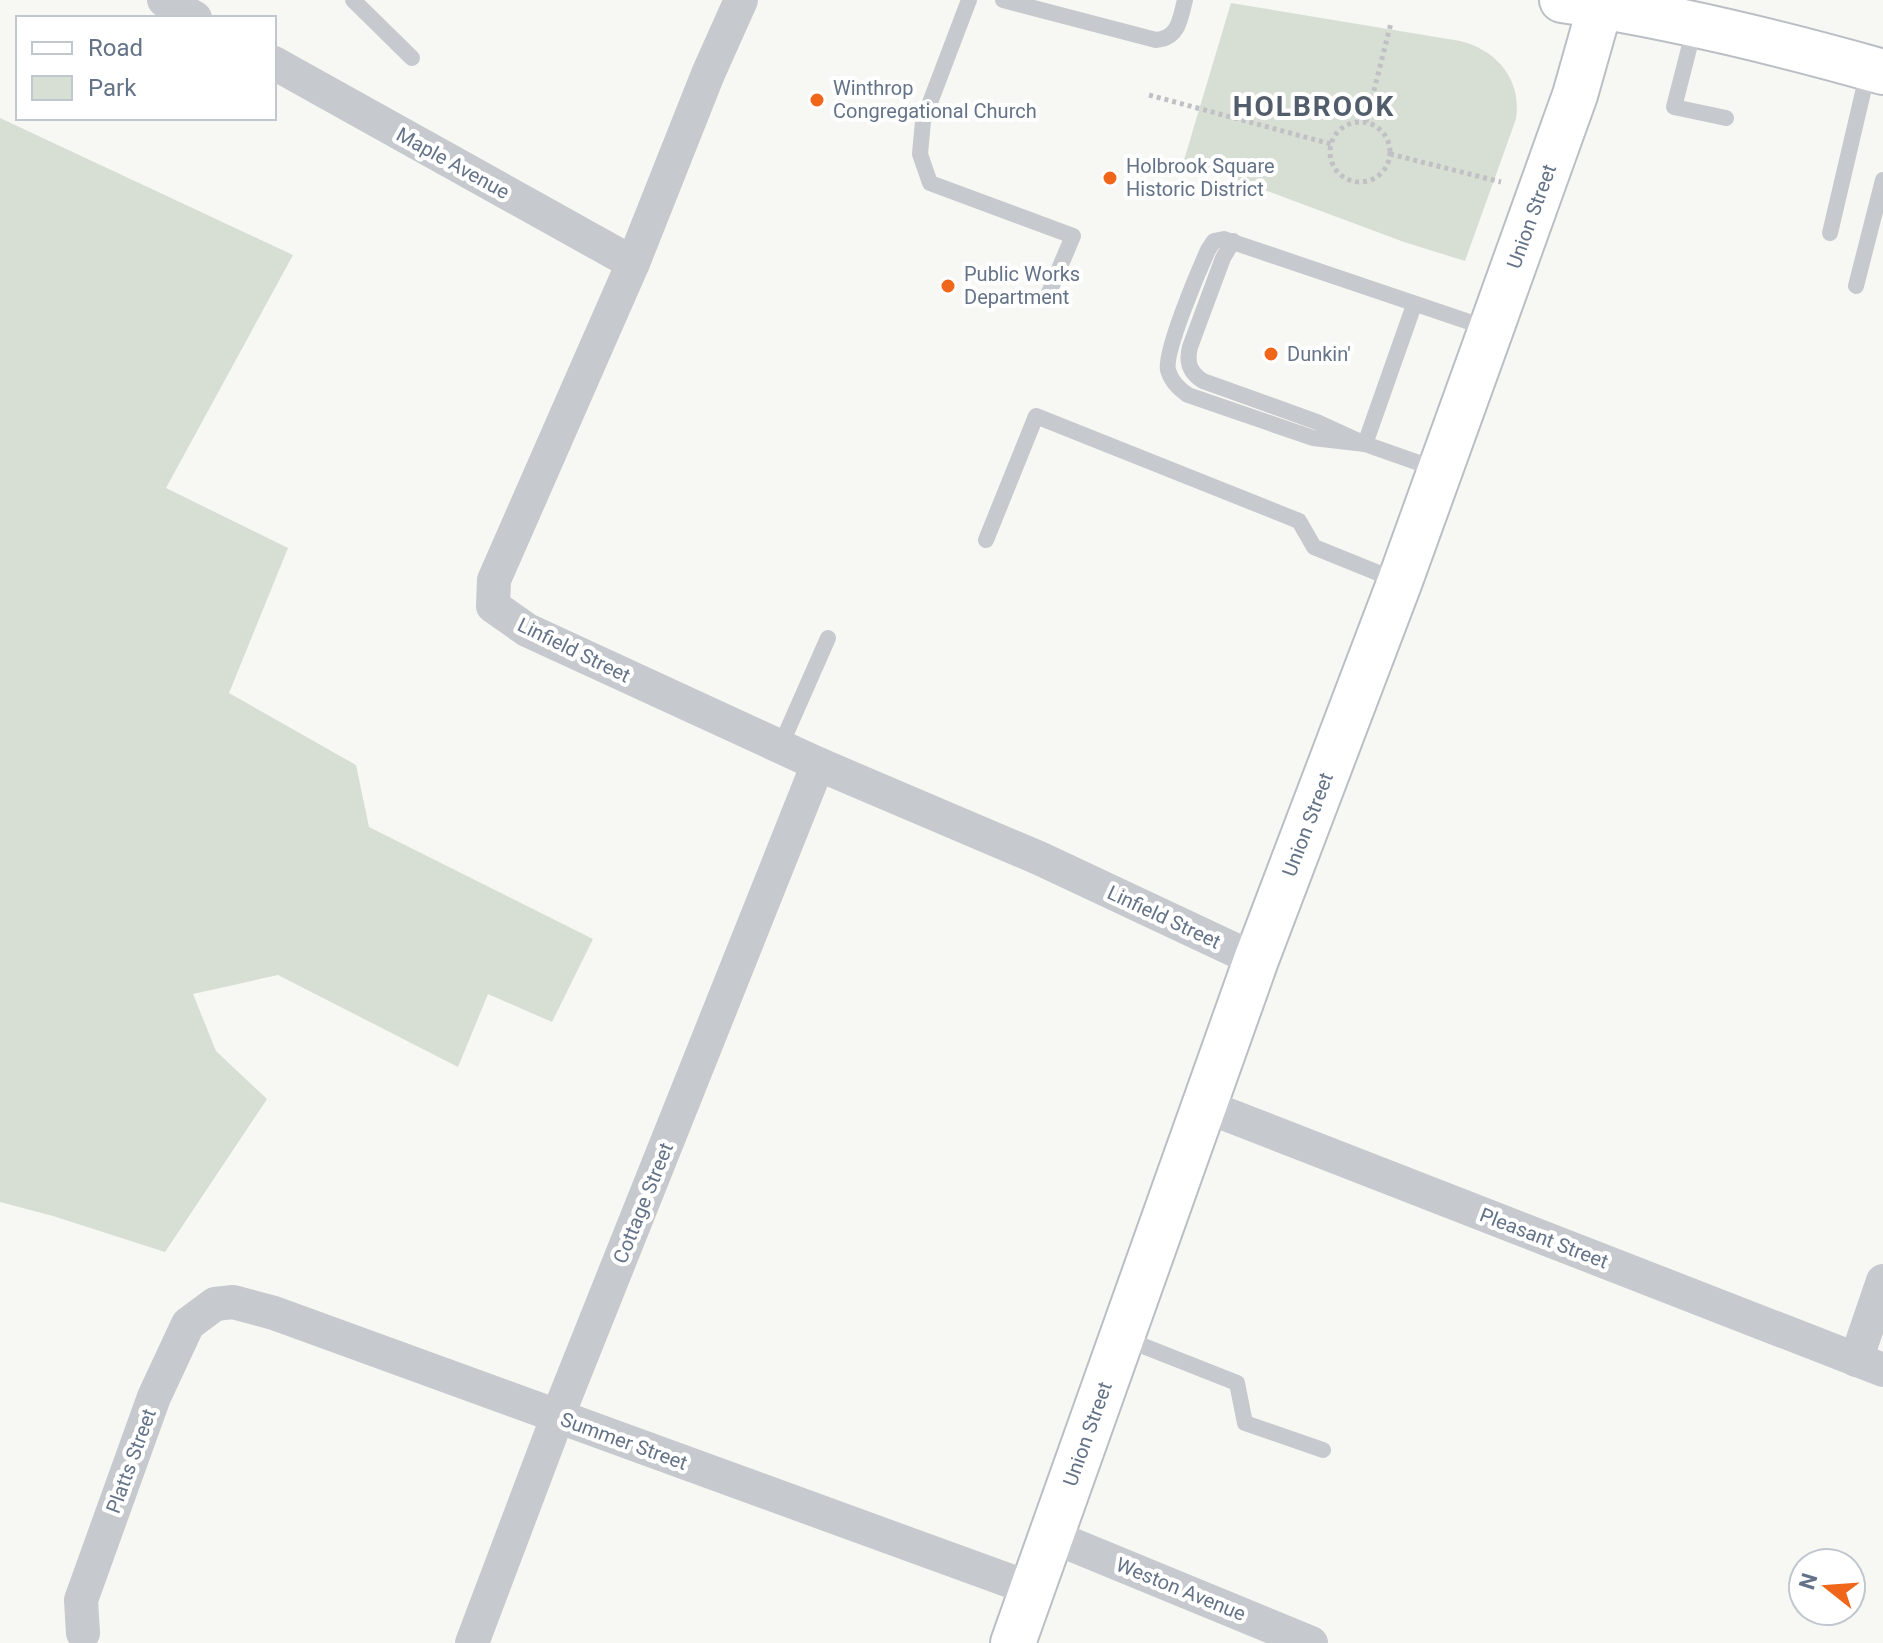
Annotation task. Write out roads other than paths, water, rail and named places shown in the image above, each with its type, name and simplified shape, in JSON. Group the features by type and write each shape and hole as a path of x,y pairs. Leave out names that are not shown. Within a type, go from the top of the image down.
{"main road":[{"path":"1588,2 1696,24 1876,70"},
{"name":"Union Street","path":"1013,1643 1256,960 1400,581 1575,95 1588,2"}],"street":[{"path":"164,0 192,16"},
{"name":"Linfield Street","path":"741,0 708,74 633,263 494,580 493,606 527,630 818,764 1041,859 1256,960"},
{"name":"Maple Avenue","path":"276,64 633,263"},
{"name":"Cottage Street","path":"472,1643 558,1417 818,764"},
{"name":"Pleasant Street","path":"1205,1106 1870,1365"},
{"path":"1870,1365 1883,1281"},
{"name":"Summer Street","path":"215,1304 233,1302 274,1313 1032,1589"},
{"name":"Platts Street","path":"81,1640 81,1600 154,1397 188,1324 215,1304"},
{"name":"Weston Avenue","path":"1051,1536 1311,1643"}],"lane":[{"path":"353,0 412,58"},
{"path":"969,0 923,121 920,154 930,183 1073,236 1048,295"},
{"path":"1003,0 1156,40 1172,36 1185,0"},
{"path":"1696,24 1674,107 1726,118"},
{"path":"1830,233 1876,70"},
{"path":"1856,286 1883,180"},
{"path":"1440,471 1365,444 1313,438 1195,398 1175,384 1168,370 1169,354 1204,258 1214,241 1224,239 1491,329"},
{"path":"1365,444 1414,305"},
{"path":"986,540 1036,416 1299,521 1314,547 1400,581"},
{"path":"780,747 828,638"},
{"path":"1122,1337 1237,1383 1245,1423 1323,1450"}],"place":[{"name":"Winthrop Congregational Church","path":"817,100"},
{"name":"Holbrook Square Historic District","path":"1110,178"},
{"name":"Public Works Department","path":"948,286"},
{"name":"Dunkin'","path":"1271,354"}],"district":[{"name":"HOLBROOK","path":"1314,106"}]}
